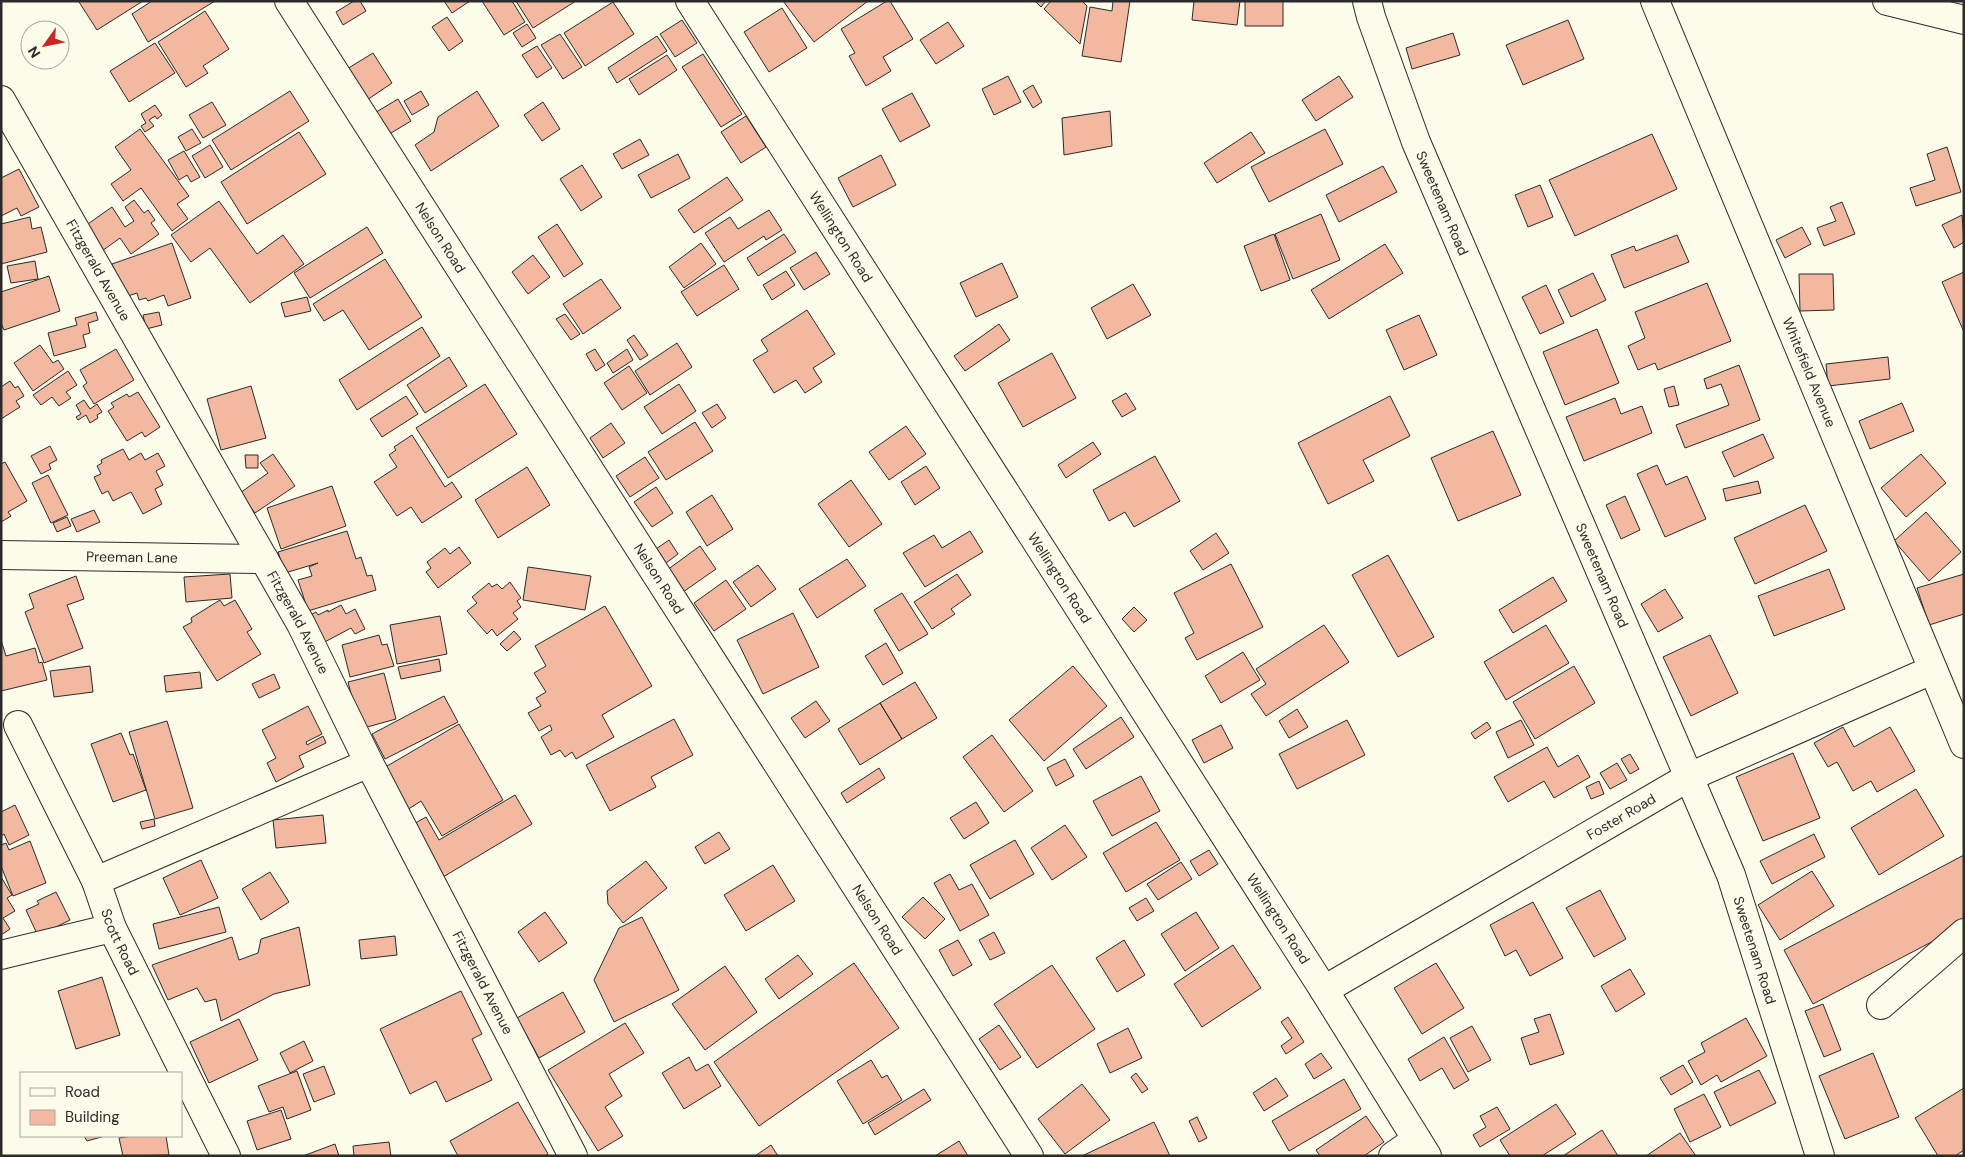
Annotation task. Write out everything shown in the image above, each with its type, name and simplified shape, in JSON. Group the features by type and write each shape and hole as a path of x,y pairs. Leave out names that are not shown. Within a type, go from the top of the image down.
{"street":[{"name":"Nelson Road","path":"289,1 1029,1156"},
{"name":"Wellington Road","path":"690,1 1324,990 1421,1148"},
{"name":"Sweetenam Road","path":"1367,1 1416,142 1731,875 1820,1156"},
{"name":"Whitefield Avenue","path":"1655,1 1964,744"},
{"path":"1887,1 1924,6 1964,20"},
{"name":"Fitzgerald Avenue","path":"1,100 10,134 301,624 369,762 573,1156"},
{"name":"Preeman Lane","path":"1,555 264,559"},
{"name":"Foster Road","path":"1324,990 1689,777 1932,670"},
{"name":"Scott Road","path":"18,725 96,881 112,928 226,1156"},
{"path":"96,881 369,762"},
{"path":"1,955 112,928"},
{"path":"1880,1005 1964,934"},
{"path":"1393,1156 1421,1148"}],"building":[{"path":"80,1 143,1 97,30 79,2"},
{"path":"152,1 215,1 148,42 132,14"},
{"path":"354,1 360,1 366,11 343,25 336,12"},
{"path":"444,1 470,1 452,13"},
{"path":"482,1 512,1 525,22 504,35"},
{"path":"516,1 576,1 533,28"},
{"path":"783,1 868,1 814,42"},
{"path":"890,1 913,39 883,57 891,71 866,86 849,56 855,53 841,29"},
{"path":"1035,1 1046,1 1041,7"},
{"path":"1051,1 1082,1 1087,6 1080,44 1044,9"},
{"path":"1113,1 1130,1 1121,62 1082,56 1090,7 1112,11"},
{"path":"1194,1 1240,1 1237,25 1192,20"},
{"path":"1245,1 1283,1 1283,26 1245,26"},
{"path":"613,2 634,34 585,66 564,33"},
{"path":"782,8 807,48 769,72 744,32"},
{"path":"205,11 229,49 203,66 208,73 186,87 158,42"},
{"path":"447,17 463,41 449,51 432,27"},
{"path":"682,20 697,43 675,57 660,34"},
{"path":"1568,20 1584,59 1523,85 1506,45"},
{"path":"948,22 964,46 936,64 920,40"},
{"path":"527,24 536,38 522,47 513,33"},
{"path":"1453,33 1460,55 1412,69 1406,48"},
{"path":"560,34 582,67 563,79 541,45"},
{"path":"657,36 667,51 617,83 608,68"},
{"path":"155,43 175,73 129,102 110,71"},
{"path":"537,46 552,68 537,78 522,55"},
{"path":"373,53 392,83 367,100 347,69"},
{"path":"703,54 742,114 721,127 682,67"},
{"path":"667,55 677,70 639,95 629,79"},
{"path":"1008,76 1021,102 994,115 982,89"},
{"path":"1339,76 1353,97 1316,121 1302,100"},
{"path":"1033,85 1042,102 1033,108 1023,91"},
{"path":"290,91 309,121 231,170 212,140"},
{"path":"421,91 429,105 412,115 404,101"},
{"path":"477,91 499,126 431,171 415,145 434,132 438,117"},
{"path":"912,93 930,126 900,142 882,109"},
{"path":"398,99 411,121 386,136 373,114"},
{"path":"212,102 226,125 203,138 189,115"},
{"path":"543,102 560,129 542,141 524,115"},
{"path":"155,105 162,115 157,119 155,116 149,120 154,126 145,132 141,126 146,123 141,114"},
{"path":"1110,111 1112,146 1064,155 1062,118"},
{"path":"746,116 766,147 741,163 721,132"},
{"path":"140,129 189,196 177,204 188,219 172,231 141,188 123,201 111,184 131,170 115,147"},
{"path":"192,129 201,143 186,151 178,137"},
{"path":"1325,129 1343,164 1269,202 1251,167"},
{"path":"299,132 326,174 247,224 221,182"},
{"path":"1251,132 1265,153 1217,183 1204,163"},
{"path":"1652,134 1677,189 1575,236 1549,180"},
{"path":"640,139 649,155 622,169 613,154"},
{"path":"210,145 223,167 205,178 192,156"},
{"path":"1947,147 1961,192 1916,206 1910,188 1935,180 1927,154"},
{"path":"184,151 200,177 191,182 187,175 179,180 168,160"},
{"path":"678,154 690,178 651,198 638,175"},
{"path":"881,155 896,185 853,207 838,178"},
{"path":"582,165 602,197 581,211 560,179"},
{"path":"1383,166 1397,192 1339,222 1326,195"},
{"path":"19,169 39,207 21,216 17,208 1,216 1,178"},
{"path":"727,177 743,200 694,233 678,210"},
{"path":"1540,185 1553,217 1528,227 1515,195"},
{"path":"134,200 144,213 148,210 155,220 151,223 159,234 131,254 120,238 102,251 85,226 112,207 125,227 134,221 125,207"},
{"path":"219,201 257,254 283,235 304,264 250,303 210,248 191,262 171,235"},
{"path":"1842,202 1855,234 1824,246 1817,228 1836,221 1830,207"},
{"path":"769,210 782,230 766,240 764,236 724,262 705,233 730,217 738,229"},
{"path":"1321,214 1340,260 1293,279 1275,234"},
{"path":"1962,215 1964,242 1954,248 1942,225"},
{"path":"30,217 32,229 41,227 47,252 1,264 1,224"},
{"path":"557,224 583,264 564,277 538,237"},
{"path":"367,227 383,253 310,298 294,273"},
{"path":"1802,227 1811,244 1785,258 1776,240"},
{"path":"784,234 796,252 758,276 747,258"},
{"path":"1274,234 1290,280 1261,291 1244,246"},
{"path":"1677,235 1689,262 1624,288 1611,255 1634,246 1636,251"},
{"path":"172,243 191,298 168,306 164,295 148,301 146,298 139,300 137,293 125,297 112,264"},
{"path":"701,243 716,264 684,288 669,267"},
{"path":"1385,244 1403,273 1329,319 1311,290"},
{"path":"816,252 830,274 804,290 790,268"},
{"path":"533,255 550,277 528,294 512,272"},
{"path":"385,259 422,317 369,350 343,310 324,321 313,304"},
{"path":"35,261 38,279 11,283 7,266"},
{"path":"1002,263 1018,297 976,317 960,283"},
{"path":"724,265 739,289 697,316 681,292"},
{"path":"786,271 795,285 772,300 763,285"},
{"path":"1964,272 1964,332 1942,282"},
{"path":"1593,273 1606,300 1571,317 1558,290"},
{"path":"1799,274 1833,274 1834,310 1800,311"},
{"path":"49,276 60,311 4,330 1,323 1,292"},
{"path":"601,279 621,308 583,334 563,304"},
{"path":"1707,283 1731,341 1658,370 1655,363 1638,370 1628,346 1645,338 1635,312"},
{"path":"1133,284 1151,315 1107,339 1091,308"},
{"path":"1546,285 1564,323 1540,334 1522,297"},
{"path":"307,297 311,311 285,317 281,303"},
{"path":"807,310 835,354 813,368 822,382 805,393 796,380 774,393 753,360 768,351 761,340"},
{"path":"96,312 98,320 88,323 90,333 83,335 86,347 54,356 48,333 77,325 75,318"},
{"path":"159,312 162,325 146,329 143,315"},
{"path":"565,314 580,334 571,340 556,319"},
{"path":"1419,315 1437,355 1404,370 1386,330"},
{"path":"999,324 1010,340 965,371 954,356"},
{"path":"422,327 440,356 357,410 339,380"},
{"path":"1597,329 1619,383 1565,405 1543,352"},
{"path":"634,335 648,355 640,360 627,340"},
{"path":"677,343 692,367 650,395 635,371"},
{"path":"40,345 53,363 58,360 64,369 33,391 14,363"},
{"path":"116,349 134,380 94,404 83,386 87,383 80,370"},
{"path":"595,349 605,365 596,371 586,354"},
{"path":"627,349 633,360 613,373 607,363"},
{"path":"1052,353 1076,398 1023,427 998,383"},
{"path":"449,357 467,386 425,413 407,385"},
{"path":"1888,357 1890,379 1828,386 1826,364"},
{"path":"1739,365 1760,420 1685,448 1676,425 1729,405 1721,384 1707,389 1704,379"},
{"path":"629,366 647,393 622,410 604,383"},
{"path":"68,371 77,385 66,392 71,398 59,406 52,397 41,405 33,395"},
{"path":"10,381 15,388 18,386 24,396 16,401 20,407 1,419 1,387"},
{"path":"485,384 517,434 448,478 416,428"},
{"path":"679,384 696,411 662,434 644,407"},
{"path":"251,386 266,438 221,450 207,399"},
{"path":"1674,386 1679,405 1669,407 1664,389"},
{"path":"138,392 160,427 145,437 142,432 127,441 108,411 114,407 111,403 127,394 129,397"},
{"path":"1126,393 1136,409 1122,417 1112,401"},
{"path":"406,396 418,414 382,437 370,419"},
{"path":"1390,396 1410,436 1363,460 1374,481 1328,504 1298,443"},
{"path":"1615,398 1621,414 1642,406 1652,433 1584,461 1566,417"},
{"path":"84,400 90,409 97,404 102,412 97,415 98,418 90,423 86,415 78,420 76,417 81,414 76,405"},
{"path":"1902,403 1914,431 1870,449 1859,421"},
{"path":"717,404 726,418 712,428 702,413"},
{"path":"695,422 713,451 666,480 648,452"},
{"path":"611,423 625,443 603,458 590,438"},
{"path":"906,426 926,454 889,480 869,452"},
{"path":"1493,431 1521,495 1458,521 1431,458"},
{"path":"1763,434 1774,458 1734,477 1722,452"},
{"path":"412,435 445,487 452,482 462,497 422,523 411,507 397,516 374,482 397,467 389,455 396,450 394,447"},
{"path":"1093,442 1101,454 1066,478 1058,465"},
{"path":"50,446 57,460 49,464 51,469 41,474 31,456"},
{"path":"123,449 129,460 141,453 145,460 158,453 165,466 156,471 163,485 155,489 162,504 143,514 131,492 113,501 108,491 102,494 94,477 101,474 97,466 102,463 101,460"},
{"path":"273,454 295,486 255,513 240,493 268,473 260,463"},
{"path":"1921,454 1946,483 1906,517 1881,488"},
{"path":"245,455 258,455 258,468 246,468"},
{"path":"1155,456 1180,501 1134,527 1125,512 1109,521 1093,490"},
{"path":"645,457 659,478 630,497 616,476"},
{"path":"5,462 27,501 8,512 11,516 1,522 1,464"},
{"path":"1657,465 1666,485 1687,476 1706,519 1665,537 1637,474"},
{"path":"926,466 940,488 915,505 901,482"},
{"path":"527,467 550,505 498,538 475,500"},
{"path":"48,475 68,515 51,523 32,483"},
{"path":"851,480 882,524 849,547 818,504"},
{"path":"1758,481 1761,493 1726,501 1723,489"},
{"path":"332,486 346,526 281,549 267,508"},
{"path":"656,487 673,513 652,527 634,502"},
{"path":"712,495 733,529 707,546 686,512"},
{"path":"1625,496 1640,530 1621,539 1606,505"},
{"path":"1805,505 1827,551 1755,584 1734,538"},
{"path":"94,510 100,522 77,532 71,519"},
{"path":"1926,512 1961,552 1929,581 1894,541"},
{"path":"67,517 71,526 57,532 53,523"},
{"path":"347,531 356,559 361,557 367,576 372,575 376,590 308,611 298,580 312,576 309,567 318,563 285,573 278,552"},
{"path":"970,531 983,552 925,587 903,553 934,535 942,548"},
{"path":"1216,533 1229,553 1203,570 1190,551"},
{"path":"669,540 678,554 666,563 656,549"},
{"path":"700,546 716,569 683,592 667,570"},
{"path":"459,547 471,563 438,588 426,572 431,568 427,562 445,548 450,554"},
{"path":"1388,555 1434,637 1398,657 1352,575"},
{"path":"847,559 866,586 817,618 799,589"},
{"path":"1231,564 1263,627 1197,660 1185,638 1194,633 1174,593"},
{"path":"758,565 776,589 751,607 733,582"},
{"path":"528,567 591,576 585,610 523,600"},
{"path":"1829,569 1845,609 1774,636 1758,596"},
{"path":"230,574 232,598 186,602 184,577"},
{"path":"957,574 971,595 951,609 955,614 932,629 914,602"},
{"path":"1964,574 1964,614 1929,625 1917,588"},
{"path":"76,576 84,599 67,605 83,648 44,663 25,612 34,608 29,594"},
{"path":"1553,577 1567,601 1513,633 1499,610"},
{"path":"726,580 746,609 714,631 694,603"},
{"path":"510,582 521,598 517,601 521,607 513,613 518,619 497,636 492,629 487,634 467,611 477,603 472,597 489,583 492,587 497,584 502,589"},
{"path":"1665,589 1683,618 1658,632 1641,604"},
{"path":"902,593 928,634 899,651 874,610"},
{"path":"220,600 224,606 235,600 252,629 247,632 261,654 217,681 183,627 192,622 191,618"},
{"path":"341,605 346,614 355,609 365,629 355,634 351,628 319,645 305,618 316,612 318,615 328,610 328,612"},
{"path":"605,606 652,686 602,715 614,737 576,759 572,752 565,757 560,750 551,755 541,737 552,730 550,725 539,731 528,713 541,706 536,698 546,692 534,673 546,666 535,646"},
{"path":"1134,607 1147,620 1134,632 1122,619"},
{"path":"793,613 819,667 763,694 737,640"},
{"path":"440,616 447,654 397,664 390,625"},
{"path":"1324,625 1349,662 1266,716 1251,694 1266,684 1256,669"},
{"path":"1546,625 1569,663 1506,700 1484,662"},
{"path":"514,631 521,639 507,651 500,644"},
{"path":"379,635 382,645 387,644 394,666 350,677 342,645"},
{"path":"1710,635 1738,693 1691,716 1663,657"},
{"path":"1,640 6,656 35,648 39,663 42,662 47,680 1,691"},
{"path":"886,643 903,673 883,685 865,656"},
{"path":"1243,652 1260,680 1221,703 1205,676"},
{"path":"439,659 441,671 401,679 398,667"},
{"path":"90,666 93,692 54,697 50,671"},
{"path":"1073,666 1107,706 1044,761 1009,720"},
{"path":"1574,666 1595,703 1535,739 1513,702"},
{"path":"200,672 202,688 166,692 164,676"},
{"path":"384,673 396,719 360,729 348,682"},
{"path":"274,674 280,688 259,698 252,684"},
{"path":"915,682 937,718 902,739 880,703"},
{"path":"444,696 458,722 385,759 372,734"},
{"path":"816,701 830,721 805,738 791,718"},
{"path":"880,703 902,739 860,765 838,729"},
{"path":"308,706 322,734 306,742 307,745 323,736 326,743 299,756 304,767 276,782 267,763 276,758 262,730"},
{"path":"1297,709 1308,727 1289,738 1279,721"},
{"path":"1121,717 1134,737 1086,769 1073,749"},
{"path":"674,719 693,755 651,777 656,787 610,811 586,765"},
{"path":"1347,720 1365,755 1297,789 1279,754"},
{"path":"1521,720 1534,745 1508,758 1496,732"},
{"path":"167,721 193,808 155,819 129,732"},
{"path":"1487,722 1491,728 1475,739 1471,733"},
{"path":"459,724 503,800 442,836 421,801 407,810 382,769"},
{"path":"1221,725 1233,748 1204,763 1192,740"},
{"path":"1843,727 1854,747 1890,727 1915,771 1877,792 1871,781 1853,791 1837,762 1828,767 1814,743"},
{"path":"121,733 130,755 133,754 146,790 113,802 91,744"},
{"path":"992,735 1033,791 1004,812 963,757"},
{"path":"1547,747 1558,767 1578,755 1590,777 1554,798 1544,781 1508,802 1494,777"},
{"path":"1793,753 1820,818 1763,841 1736,777"},
{"path":"1630,754 1639,769 1630,774 1621,759"},
{"path":"1065,759 1074,776 1056,786 1047,768"},
{"path":"1617,763 1627,780 1610,789 1600,773"},
{"path":"879,768 885,778 847,803 841,793"},
{"path":"1141,776 1160,811 1112,836 1093,801"},
{"path":"1599,781 1604,794 1591,799 1586,787"},
{"path":"1916,789 1944,836 1879,875 1851,828"},
{"path":"515,795 532,824 443,877 412,825 426,817 439,840"},
{"path":"976,802 989,823 964,839 950,818"},
{"path":"15,805 29,835 9,845 4,834 1,836 1,812"},
{"path":"323,815 326,843 276,848 273,820"},
{"path":"154,819 155,826 142,829 140,822"},
{"path":"1156,822 1180,860 1126,892 1103,853"},
{"path":"1065,825 1087,857 1052,880 1031,848"},
{"path":"719,832 730,849 705,864 695,847"},
{"path":"1814,834 1825,857 1772,884 1760,861"},
{"path":"1015,840 1034,874 990,899 970,865"},
{"path":"30,841 46,883 13,896 1,866 1,845 6,843 9,850"},
{"path":"1209,850 1218,864 1199,876 1190,861"},
{"path":"1964,855 1964,925 1813,1004 1784,950"},
{"path":"201,860 218,898 180,915 163,878"},
{"path":"646,861 667,888 623,923 608,904 607,891"},
{"path":"1181,862 1192,879 1158,900 1147,884"},
{"path":"773,865 795,901 746,931 724,895"},
{"path":"1812,871 1834,906 1780,940 1758,905"},
{"path":"270,872 289,902 261,920 242,889"},
{"path":"950,874 959,890 972,884 989,915 960,931 934,883"},
{"path":"1,877 12,895 7,898 15,911 3,918 10,929 1,935"},
{"path":"1600,890 1626,939 1594,957 1566,908"},
{"path":"56,892 70,920 38,936 26,910 39,904 37,901"},
{"path":"923,897 945,919 925,939 902,917"},
{"path":"1146,898 1154,911 1137,921 1129,908"},
{"path":"1533,902 1563,958 1530,976 1516,950 1505,956 1490,925"},
{"path":"219,907 226,932 159,949 153,924"},
{"path":"545,912 567,943 539,962 518,932"},
{"path":"1196,912 1219,948 1185,971 1161,934"},
{"path":"642,917 679,990 614,1022 594,980 619,928"},
{"path":"299,927 310,985 274,994 221,1021 216,999 205,1002 197,988 168,1000 152,965 232,937 239,960 258,953 261,939"},
{"path":"994,932 1005,953 990,960 979,940"},
{"path":"395,936 397,955 361,959 359,940"},
{"path":"958,940 972,965 953,976 939,950"},
{"path":"1124,940 1145,975 1117,992 1096,958"},
{"path":"1233,945 1261,988 1202,1027 1174,984"},
{"path":"798,955 813,974 779,999 765,979"},
{"path":"854,963 899,1028 759,1126 714,1062"},
{"path":"1436,963 1464,1008 1422,1034 1394,988"},
{"path":"1052,965 1095,1029 1037,1068 994,1004"},
{"path":"725,966 757,1012 705,1050 672,1004"},
{"path":"1630,969 1645,994 1616,1012 1601,986"},
{"path":"102,977 120,1035 76,1049 58,991"},
{"path":"461,991 482,1034 472,1039 492,1080 446,1102 436,1081 410,1094 380,1029"},
{"path":"563,992 585,1032 539,1058 517,1018"},
{"path":"1823,1004 1841,1050 1824,1057 1805,1011"},
{"path":"1550,1014 1564,1054 1530,1065 1521,1038 1539,1032 1534,1019"},
{"path":"1288,1017 1304,1042 1286,1054 1281,1046 1292,1038 1281,1022"},
{"path":"1746,1018 1767,1056 1721,1082 1717,1075 1701,1085 1688,1061 1705,1052 1701,1043"},
{"path":"239,1019 258,1060 209,1083 190,1042"},
{"path":"625,1023 644,1053 609,1074 622,1096 605,1107 623,1136 598,1151 548,1070"},
{"path":"999,1025 1021,1057 1000,1070 979,1039"},
{"path":"1472,1026 1491,1060 1468,1072 1450,1038"},
{"path":"1128,1028 1142,1058 1110,1073 1097,1044"},
{"path":"1444,1037 1469,1080 1454,1089 1442,1068 1420,1081 1408,1059"},
{"path":"304,1041 313,1061 290,1073 280,1053"},
{"path":"1321,1053 1332,1068 1314,1079 1305,1064"},
{"path":"1873,1053 1899,1117 1845,1139 1819,1076"},
{"path":"689,1057 696,1071 708,1064 721,1086 684,1109 662,1073"},
{"path":"871,1060 882,1078 887,1075 902,1100 863,1124 837,1081"},
{"path":"1683,1065 1693,1082 1671,1095 1660,1078"},
{"path":"324,1066 335,1094 314,1102 303,1074"},
{"path":"1759,1070 1776,1103 1730,1126 1714,1092"},
{"path":"297,1071 311,1110 287,1119 283,1107 269,1112 258,1086"},
{"path":"1136,1073 1148,1089 1142,1093 1131,1077"},
{"path":"1276,1078 1288,1096 1264,1111 1253,1093"},
{"path":"1344,1079 1361,1109 1289,1151 1272,1121"},
{"path":"1082,1084 1110,1120 1065,1154 1038,1119"},
{"path":"1964,1088 1964,1150 1955,1156 1938,1156 1915,1118"},
{"path":"924,1089 931,1100 875,1135 868,1123"},
{"path":"1704,1094 1721,1127 1690,1142 1674,1109"},
{"path":"518,1102 548,1154 545,1156 458,1156 450,1141"},
{"path":"1556,1104 1576,1134 1542,1156 1510,1156 1500,1140"},
{"path":"1497,1107 1510,1129 1480,1147 1473,1135 1486,1127 1480,1116"},
{"path":"281,1110 291,1139 257,1150 247,1121"},
{"path":"1366,1116 1384,1142 1364,1156 1320,1156 1316,1150"},
{"path":"1197,1117 1207,1138 1199,1142 1189,1121"},
{"path":"1154,1122 1170,1156 1082,1156"},
{"path":"1602,1130 1618,1156 1563,1156"},
{"path":"1680,1133 1696,1156 1646,1156"},
{"path":"85,1137 101,1137 87,1141"},
{"path":"166,1137 169,1155 123,1156 119,1138"},
{"path":"959,1141 968,1156 935,1156"},
{"path":"389,1142 391,1156 354,1156 353,1146"},
{"path":"335,1144 339,1156 303,1156"},
{"path":"771,1145 778,1156 755,1156"}]}
